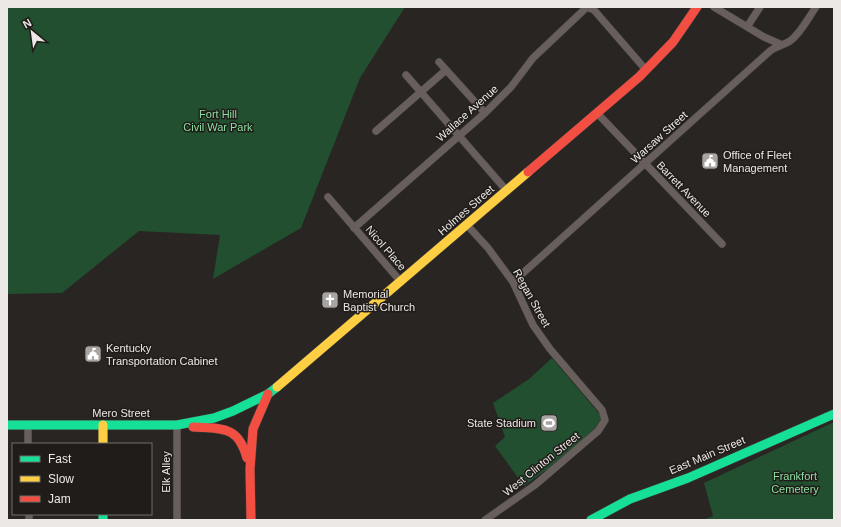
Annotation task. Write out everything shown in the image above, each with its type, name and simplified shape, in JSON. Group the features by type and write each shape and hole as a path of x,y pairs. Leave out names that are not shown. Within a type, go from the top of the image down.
{"main road":[{"name":"Holmes Street","path":"233,411 268,394 597,114 646,70 673,42 697,7"},
{"path":"251,520 250,469 253,430 268,394"},
{"name":"Mero Street","path":"7,426 177,425 203,421 233,411"},
{"name":"East Main Street","path":"590,520 630,499 688,478 834,414"},
{"path":"103,425 103,443"},
{"path":"177,425 225,429 234,432 243,442 250,469"}],"street":[{"path":"587,7 594,10 646,70"},
{"name":"Wallace Avenue","path":"354,228 485,113 511,87 533,58 587,7"},
{"path":"714,7 747,27 780,44"},
{"path":"747,27 760,7"},
{"name":"Warsaw Street","path":"513,282 780,44 789,42 816,7"},
{"path":"439,62 485,113"},
{"path":"376,131 446,70"},
{"path":"406,74 507,191"},
{"name":"Barrett Avenue","path":"597,114 722,244"},
{"name":"Nicol Place","path":"328,197 401,282"},
{"name":"Regan Street","path":"467,225 488,248 513,282 533,325 550,349 597,401 605,414 605,420"},
{"name":"West Clinton Street","path":"485,520 535,486 598,431 605,420"},
{"name":"Elk Alley","path":"177,425 177,520"},
{"path":"28,426 28,443"}],"green space":[{"name":"Fort Hill Civil War Park","path":"7,7 405,7 360,78 301,228 213,279 220,235 139,231 62,293 7,294"},
{"name":"State Stadium","path":"552,358 602,417 587,437 567,455 524,486 495,446 505,437 493,403 529,379"},
{"name":"Frankfort Cemetery","path":"834,422 834,520 703,520 713,516 704,483"}],"traffic: fast":[{"path":"7,425 177,425 214,418 233,411 268,394 277,387"},
{"path":"591,520 630,499 688,478 834,414"},
{"path":"103,515 103,520"}],"traffic: slow":[{"path":"277,387 528,172"},
{"path":"103,425 103,443"}],"traffic: jam":[{"path":"528,172 639,77 673,42 697,7"},
{"path":"251,520 250,469 253,429 268,394"},
{"path":"193,427 220,429 234,434 243,447 247,458"}],"place":[{"name":"Office of Fleet Management","path":"710,161"},
{"name":"Memorial Baptist Church","path":"330,300"},
{"name":"Kentucky Transportation Cabinet","path":"93,354"},
{"name":"State Stadium","path":"549,423"}]}
